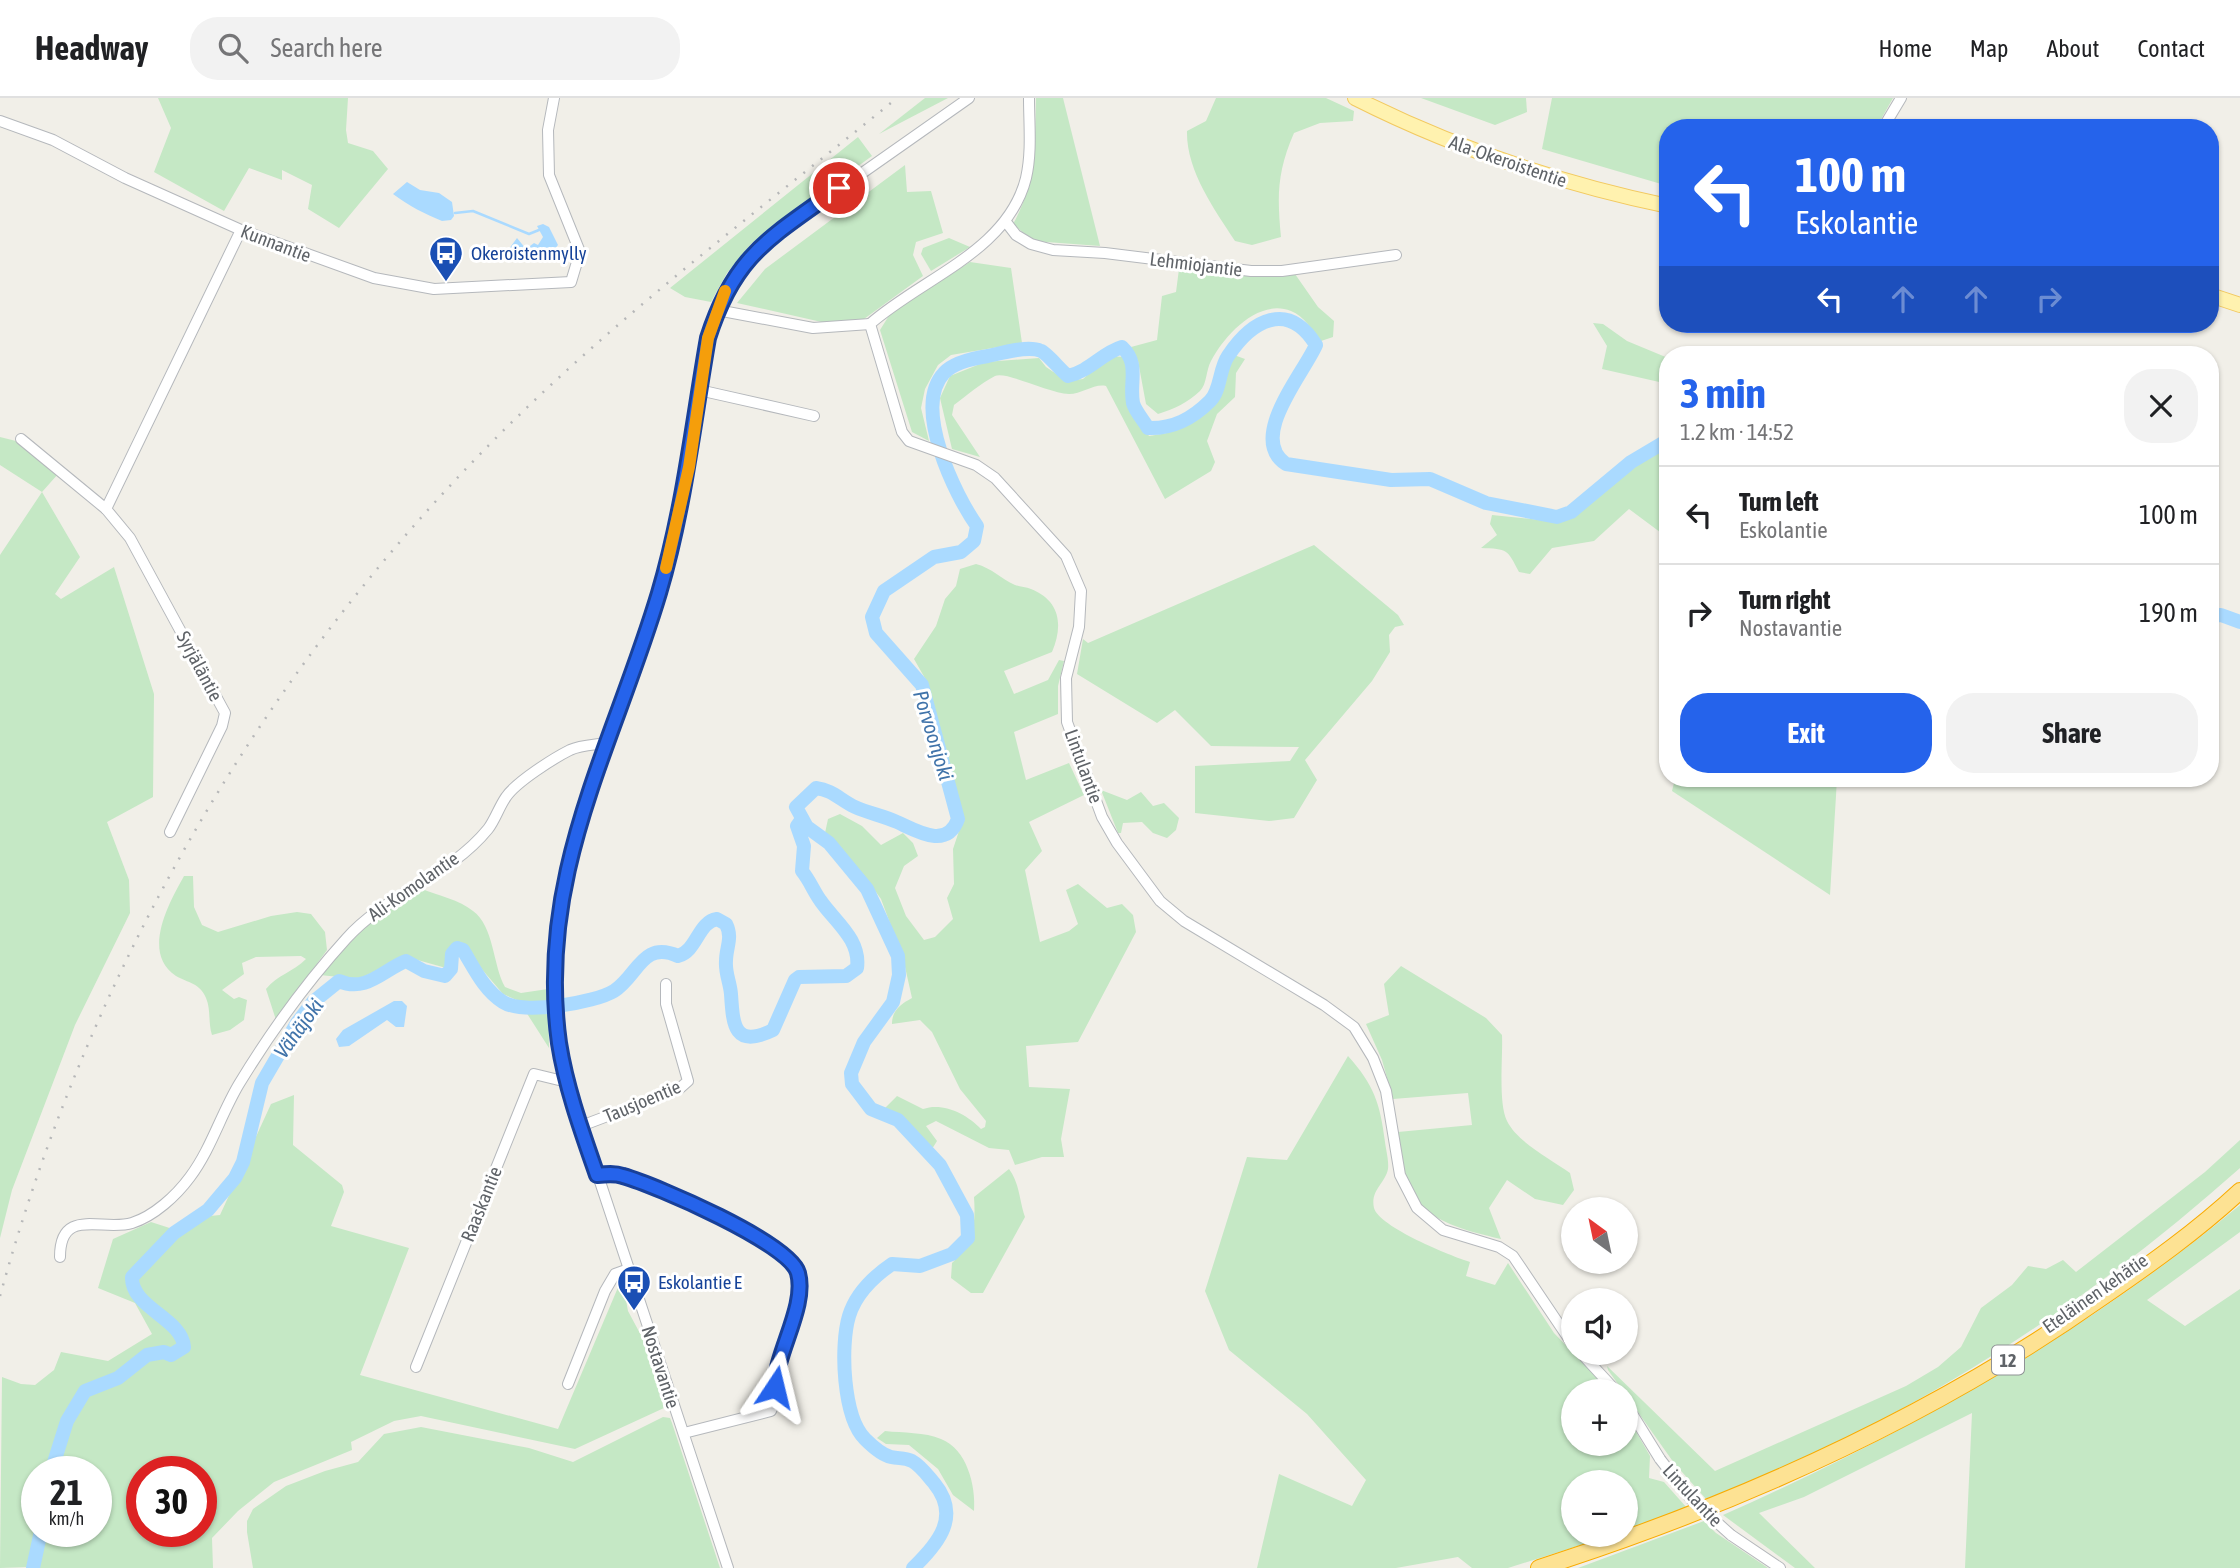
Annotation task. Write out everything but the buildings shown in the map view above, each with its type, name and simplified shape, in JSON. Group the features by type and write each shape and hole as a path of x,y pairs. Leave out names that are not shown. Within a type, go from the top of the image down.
{"highway":[{"name":"Eteläinen kehätie","path":"1539,1568 1658,1528 1831,1455 1920,1411 2039,1340 2156,1259 2234,1194 2240,1180"}],"main road":[{"name":"Ala-Okeroistentie","path":"1355,98 1429,132 1508,163 1576,184 1659,204"},
{"path":"2219,298 2240,305"}],"street":[{"name":"Kunnantie","path":"0,121 53,140 125,178 241,230 374,278 434,289 570,282 580,252 549,175 548,130 554,98"},
{"name":"Nostavantie","path":"728,1568 567,1082 554,967 561,895 575,835 662,585 689,467 699,390 717,310 737,271 764,244 969,98"},
{"path":"717,310 813,328 870,324 929,279 972,253 1006,222 1018,202 1026,177 1029,158 1029,98"},
{"path":"1888,119 1901,98"},
{"name":"Lehmiojantie","path":"1006,222 1024,239 1053,250 1105,253 1251,271 1282,271 1396,255"},
{"path":"106,509 241,230"},
{"name":"Lintulantie","path":"870,324 902,432 909,441 976,465 995,478 1066,556 1081,591 1079,627 1066,678 1067,722 1102,817 1117,843 1160,901 1184,921 1324,1005 1354,1027 1373,1058 1386,1091 1400,1175 1417,1208 1443,1230 1499,1247 1513,1256 1561,1327"},
{"path":"699,390 814,416"},
{"name":"Syrjäläntie","path":"21,439 106,509 130,538 225,713 222,726 170,832"},
{"name":"Ali-Komolantie","path":"60,1257 60,1247 66,1232 83,1223 116,1227 135,1222 175,1194 201,1161 238,1086 272,1034 306,985 360,923 422,885 480,836 488,829 507,795 519,784 570,751 606,743"},
{"name":"Tausjoentie","path":"581,1126 679,1089 688,1081 666,1004 666,984"},
{"name":"Raaskantie","path":"416,1367 534,1074 567,1082"},
{"path":"597,1175 622,1175 729,1222 780,1251 791,1260 798,1272 798,1296 776,1371 775,1403 771,1411 684,1433"},
{"path":"568,1384 605,1291 615,1274 629,1269"},
{"path":"1592,1365 1605,1379"},
{"name":"Lintulantie","path":"1638,1423 1660,1459 1691,1499 1731,1535 1780,1568"}],"green space":[{"path":"158,98 348,98 348,143 373,151 388,169 339,228 308,209 312,185 282,170 282,180 249,168 224,211 154,172 171,128"},
{"path":"925,98 948,98 879,134"},
{"path":"1036,98 1063,98 1100,246 1033,241 1013,224 1021,209 1030,178"},
{"path":"1216,98 1326,98 1354,111 1353,121 1320,123 1294,133 1281,172 1281,237 1252,245 1235,241 1196,175 1187,131 1206,121"},
{"path":"1421,98 1526,98 1527,112 1495,125"},
{"path":"1552,98 1893,98 1881,119 1659,119 1659,183 1542,149"},
{"path":"858,137 872,156 752,243 727,273 711,302 685,297 670,288"},
{"path":"905,165 907,192 931,191 943,233 916,242 913,255 923,276 864,319 826,323 737,303 765,269"},
{"path":"949,238 970,247 931,271 921,254 923,248"},
{"path":"970,262 1011,268 1022,343 951,355 938,365 925,389 921,408 929,441 912,432 880,330 890,314"},
{"path":"1179,269 1266,277 1295,274 1318,307 1334,321 1333,337 1321,341 1296,313 1279,308 1266,310 1244,322 1224,341 1209,365 1200,391 1180,405 1158,414 1146,404 1138,361 1131,347 1157,340 1162,296 1176,292"},
{"path":"1593,323 1603,324 1627,341 1659,354 1659,382 1602,369 1607,346"},
{"path":"1234,355 1245,359 1236,373 1235,397 1217,414 1207,441 1215,462 1211,471 1165,499 1106,386 1069,394 1001,375 995,376 954,405 952,415 980,457 952,449 940,398 950,376 985,362 1039,358 1046,367 1067,381 1083,379 1109,356 1125,357 1129,401 1149,436 1168,433 1195,420 1213,399"},
{"path":"0,437 20,442 58,474 42,492 0,465"},
{"path":"1659,451 1659,531 1629,509 1594,541 1552,548 1530,574 1519,572 1506,552 1481,548 1497,535 1490,524 1492,515 1560,522 1575,516 1635,466"},
{"path":"42,492 80,557 55,594 61,599 114,567 154,694 153,797 107,822 129,880 130,913 75,1025 12,1190 0,1238 0,555"},
{"path":"1314,545 1398,615 1404,625 1395,627 1389,635 1390,652 1372,681 1305,760 1317,780 1294,818 1269,821 1195,813 1195,766 1290,761 1299,747 1211,746 1175,710 1157,723 1077,674 1083,639 1088,643"},
{"path":"976,564 1015,585 1041,594 1054,607 1057,615 1058,633 1052,652 1004,671 1014,694 1048,680 1059,660 1064,661 1058,686 1058,714 1014,732 1026,780 1069,763 1084,795 1029,822 1042,851 1025,870 1040,942 1069,931 1078,924 1066,890 1078,884 1107,908 1122,904 1133,915 1136,932 1078,1042 1026,1046 1029,1087 1070,1089 1061,1139 1064,1157 1042,1157 1015,1165 1009,1150 989,1148 936,1121 926,1126 937,1141 932,1149 906,1121 885,1108 897,1096 923,1109 939,1107 954,1111 981,1129 985,1127 986,1121 960,1089 932,1032 920,1020 892,1024 898,1008 912,998 903,958 881,899 863,874 825,833 828,819 840,814 862,826 881,845 903,833 913,843 918,856 904,866 895,888 906,916 924,940 935,937 953,919 947,898 954,884 953,849 963,819 926,680 914,659 936,626 945,599 956,586 960,569"},
{"path":"1673,787 1837,787 1830,895 1672,791"},
{"path":"1101,790 1127,800 1141,792 1153,806 1164,803 1179,818 1176,830 1167,838 1153,833 1142,822 1123,823 1121,833 1118,833"},
{"path":"184,876 193,876 194,907 202,925 218,932 271,916 297,912 311,914 325,932 327,950 276,1020 266,989 306,959 301,956 256,957 242,963 244,974 222,990 234,999 239,997 247,1000 244,1020 230,1030 212,1035 203,993 197,986 176,976 166,966 160,954 161,928"},
{"path":"422,889 462,904 480,918 489,936 505,987 521,993 548,989 549,1048 519,1001 503,994 463,947 453,948 446,968 407,957 358,979 320,975 378,913"},
{"path":"1401,966 1486,1018 1502,1035 1504,1113 1519,1136 1570,1173 1574,1190 1569,1197 1561,1197 1561,1205 1535,1199 1507,1180 1489,1208 1501,1239 1455,1226 1438,1218 1415,1196 1407,1179 1398,1132 1472,1125 1468,1093 1393,1099 1382,1060 1366,1024 1389,1015 1384,984"},
{"path":"1348,1056 1370,1086 1381,1116 1388,1166 1374,1196 1374,1208 1379,1216 1417,1240 1470,1262 1466,1276 1495,1285 1508,1263 1561,1340 1561,1365 1585,1365 1598,1379 1561,1379 1561,1456 1638,1456 1638,1435 1650,1456 1649,1478 1664,1482 1687,1508 1638,1526 1638,1470 1561,1470 1561,1547 1575,1547 1508,1568 1472,1568 1458,1557 1396,1568 1257,1568 1279,1474 1352,1506 1366,1480 1307,1414 1229,1350 1205,1291 1247,1157 1287,1160"},
{"path":"294,1095 293,1145 342,1185 344,1192 331,1226 409,1248 360,1375 558,1429 622,1278 628,1311 643,1339 664,1408 575,1449 421,1416 394,1421 351,1442 352,1450 274,1482 238,1511 217,1533 217,1456 126,1456 126,1547 212,1547 213,1568 38,1568 43,1547 112,1547 112,1456 21,1456 21,1547 34,1547 29,1567 0,1568 2,1377 21,1384 35,1385 54,1370 61,1352 108,1361 152,1334 135,1303 98,1288 113,1239 151,1222 182,1232 200,1217 220,1215 271,1104"},
{"path":"2240,1140 2240,1168 2118,1268 2054,1315 1920,1399 1779,1470 1706,1499 1674,1463 1638,1412 1638,1396 1715,1471 1906,1386 1938,1367 1961,1347 1981,1308 2012,1285 2028,1266 2046,1269 2063,1260 2076,1272 2205,1172"},
{"path":"1009,1169 1017,1186 1025,1217 983,1293 971,1293 951,1278 952,1263 965,1248 972,1233 974,1197"},
{"path":"2240,1205 2240,1232 2147,1300 2185,1326 2240,1289 2240,1568 1965,1568 1972,1413 1804,1497 1759,1513 1815,1568 1795,1568 1723,1515 1859,1450 1992,1378 2120,1296"},
{"path":"1607,1366 1620,1379 1614,1379"},
{"path":"663,1417 670,1418 672,1423 720,1568 253,1568 247,1521 253,1509 286,1486 358,1462 384,1434 421,1427 529,1448 573,1462"},
{"path":"885,1431 928,1435 950,1444 968,1469 974,1511 953,1495 938,1469 909,1445 886,1444 877,1438"},
{"path":"1704,1521 1716,1533 1768,1568 1578,1568"}],"water":[{"path":"407,182 420,190 439,193 452,202 454,216 451,220 442,221 393,194"},
{"path":"543,224 549,227 558,245 554,250 554,261 509,260 506,253 517,238 526,249 534,243 538,245 543,237 537,226"},
{"path":"394,1001 402,1001 407,1006 404,1027 396,1027 387,1020 349,1046 339,1047 336,1039 343,1030"}],"waterway":[{"path":"455,213 473,211 529,234 539,230"},
{"name":"Porvoonjoki","path":"913,1568 938,1539 946,1518 946,1507 942,1495 918,1465 881,1452 865,1439 858,1429 852,1415 845,1380 846,1329 852,1308 861,1293 892,1264 920,1266 952,1254 968,1238 967,1215 940,1165 898,1120 871,1109 852,1084 851,1073 864,1042 893,1002 899,975 898,956 867,889 829,843 807,827 796,807 816,788 832,793 860,809 931,836 947,834 958,819 922,685 876,633 872,617 884,591 934,557 961,552 974,541 977,526 948,473 935,428 935,388 944,373 953,366 971,360 1015,350 1036,349 1044,352 1068,376 1122,347 1131,360 1132,395 1136,409 1148,428 1166,427 1189,418 1210,401 1216,391 1225,361 1248,333 1270,320 1282,319 1305,331 1316,345 1275,422 1273,438 1276,453 1286,464 1391,480 1430,479 1486,503 1557,517 1571,512 1631,462 1659,445"},
{"name":"Porvoonjoki","path":"2219,615 2240,622"},
{"name":"Vähäjoki","path":"56,1456 67,1421 85,1391 118,1378 147,1355 164,1352 171,1355 184,1347 175,1328 139,1297 132,1277 174,1233 208,1210 235,1178 243,1162 262,1083 297,1023 313,1002 339,981 349,984 366,982 406,961 424,971 445,976 451,969 452,954 457,948 463,950 475,971 496,997 513,1006 558,1006 591,1000 622,985 648,956 666,952 678,956 684,953 706,925 717,919 726,924 729,934 726,965 735,1024 743,1035 760,1035 773,1030 795,980 799,977 846,976 857,968 851,939 820,900 802,871 804,846 797,826 802,819"},
{"name":"Vähäjoki","path":"33,1568 38,1547"}],"railway":[{"path":"0,1296 38,1174 84,1054 137,938 198,826 265,718 340,615 422,517 510,424 556,380 651,297 897,98"}],"slow traffic":[{"path":"666,568 689,467 708,338 725,291"}],"place":[{"name":"Okeroistenmylly","path":"446,283"},
{"name":"Eskolantie E","path":"634,1312"}],"route":[{"path":"775,1387 776,1371 798,1296 798,1272 791,1260 780,1251 729,1222 622,1175 597,1175 567,1082 559,1042 554,967 561,895 575,835 659,594 676,532 689,467 708,338 717,310 737,271 755,252 839,188"}]}
